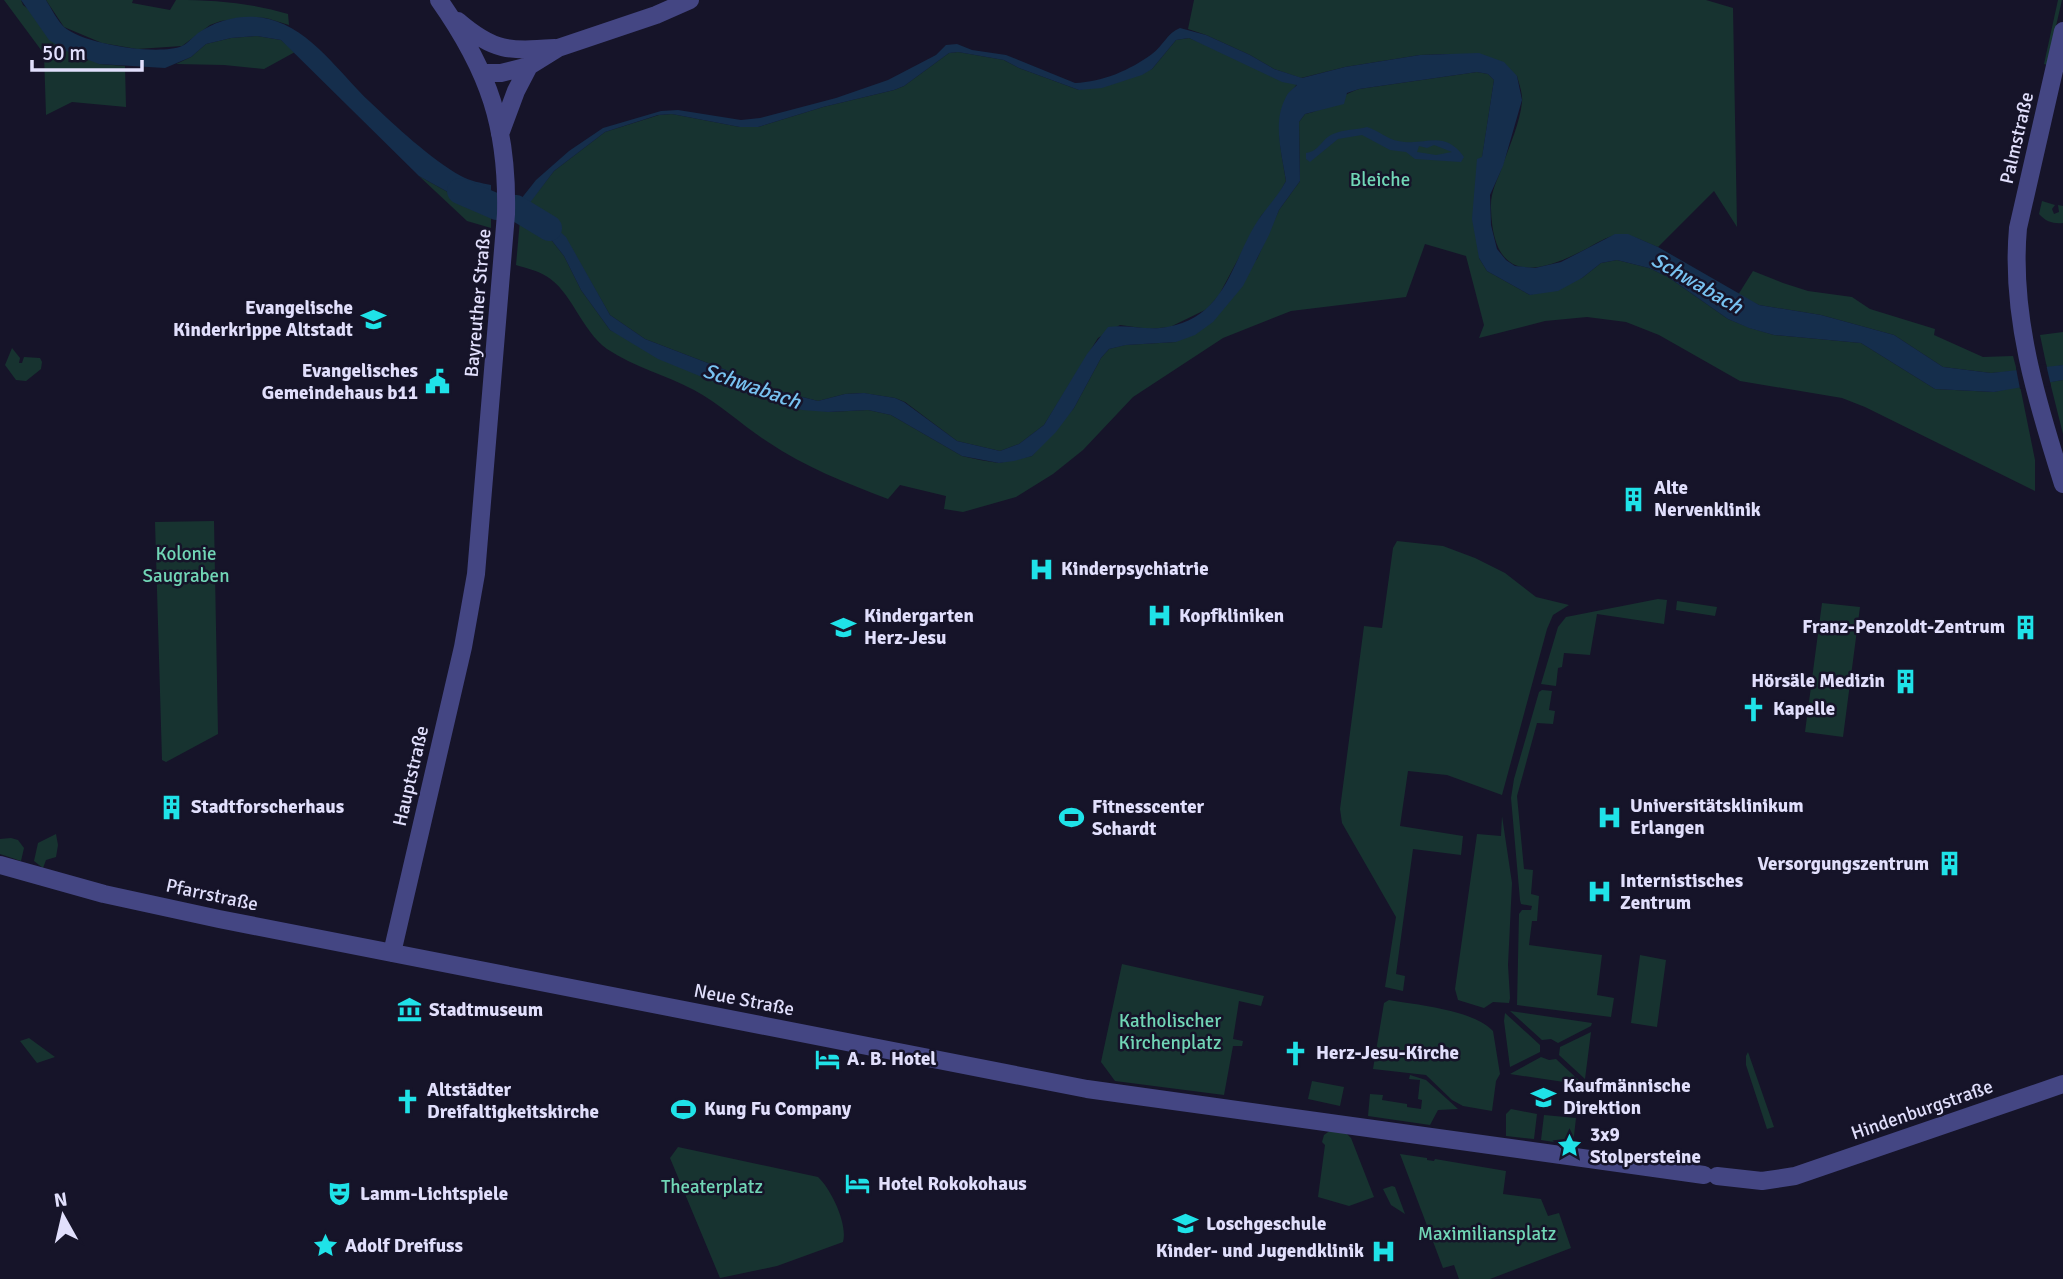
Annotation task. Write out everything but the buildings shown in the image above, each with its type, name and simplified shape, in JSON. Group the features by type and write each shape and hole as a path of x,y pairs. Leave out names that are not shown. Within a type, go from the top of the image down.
{"street":[{"path":"483,73 501,73 528,66 558,48 656,15 690,0"},
{"name":"Bayreuther Straße","path":"443,6 470,31 509,50"},
{"name":"Bayreuther Straße","path":"443,6 483,73 500,134 505,168 505,229 480,534 470,608"},
{"name":"Palmstraße","path":"2063,31 2018,228 2015,255 2024,339 2041,415 2063,484"},
{"path":"483,73 496,58 509,50 558,48"},
{"path":"500,134 528,66"},
{"name":"Hauptstraße","path":"392,953 470,608"},
{"name":"Pfarrstraße","path":"0,865 104,894 392,953"},
{"name":"Neue Straße","path":"392,953 1087,1088 1710,1176"},
{"name":"Hindenburgstraße","path":"1710,1176 1762,1181 1796,1176 2063,1084"}],"green space":[{"path":"4,0 21,0 23,5 99,64 125,66 126,107 72,102 46,115 44,54"},
{"path":"46,0 133,0 132,3 170,10 176,0 233,3 288,14 289,25 266,18 249,17 221,21 210,25 182,46 137,49 102,43 64,27"},
{"path":"1194,0 1706,0 1733,8 1737,227 1714,191 1658,247 1634,237 1614,235 1548,265 1532,268 1519,266 1508,260 1499,249 1493,232 1491,209 1493,191 1521,110 1522,96 1517,76 1448,54 1420,55 1345,67 1301,78 1274,69 1250,55 1188,29"},
{"path":"2058,0 2062,0 2047,65 2044,64"},
{"path":"257,36 281,40 295,52 264,69 176,64 191,57 206,44"},
{"path":"1189,38 1297,84 1283,108 1281,119 1280,142 1286,181 1276,199 1261,216 1219,295 1207,309 1170,327 1149,329 1120,325 1098,338 1044,425 1019,444 1000,451 957,441 905,402 895,398 863,393 845,394 818,401 767,388 645,339 610,315 565,237 555,227 525,208 554,171 605,132 659,115 672,114 740,127 758,127 823,107 894,90 904,86 949,53 958,52 1004,60 1079,90 1152,69 1176,40"},
{"name":"Bleiche","path":"1477,72 1488,74 1494,80 1482,158 1479,258 1487,271 1530,295 1582,278 1601,263 1617,260 1649,268 1668,277 1728,319 1750,328 1774,335 1861,343 1935,389 1994,392 2020,386 2035,460 2035,491 1865,407 1842,398 1740,381 1659,335 1626,322 1587,317 1545,321 1479,338 1484,325 1466,256 1425,244 1406,297 1291,311 1223,338 1133,397 1083,450 1053,474 1016,497 963,512 944,509 946,496 900,485 888,499 841,481 796,459 694,390 607,349 590,332 555,282 516,265 520,220 549,237 564,256 581,290 610,330 729,388 828,412 868,410 891,415 962,456 999,463 1032,456 1074,408 1101,358 1109,349 1125,345 1176,342 1257,259 1279,210 1300,181 1299,122 1305,114 1319,110 1359,89"},
{"path":"419,176 491,216 491,228 467,221"},
{"path":"2042,201 2055,205 2052,209 2054,214 2059,212 2058,205 2063,206 2063,223 2050,222 2039,214"},
{"path":"1753,271 1808,291 1852,297 1870,309 1935,329 1934,335 1983,357 2013,356 2017,371 1991,373 1943,367 1894,335 1821,315 1759,305 1738,295"},
{"path":"2063,332 2063,365 2047,368 2040,335"},
{"path":"12,348 20,358 19,363 22,363 24,357 40,358 42,362 41,369 26,381 16,380 5,365"},
{"path":"2063,380 2063,434 2050,382"},
{"name":"Kolonie Saugraben","path":"214,521 218,734 166,762 162,760 155,522"},
{"path":"1397,541 1443,546 1505,573 1536,597 1569,605 1553,615 1547,629 1502,795 1447,775 1408,771 1400,826 1463,836 1461,855 1413,849 1396,974 1405,976 1403,991 1385,987 1396,917 1342,823 1340,809 1364,626 1382,628 1393,548"},
{"path":"1658,599 1667,600 1664,624 1597,614 1590,655 1564,653 1562,667 1558,668 1556,686 1541,684 1558,627 1566,617"},
{"path":"1677,601 1717,607 1715,616 1676,610"},
{"path":"1822,603 1860,607 1843,737 1805,732"},
{"path":"1552,691 1549,710 1555,711 1553,724 1537,723 1517,796 1524,869 1533,870 1531,894 1539,896 1537,921 1532,921 1529,945 1602,955 1597,995 1614,998 1611,1017 1517,1005 1519,914 1522,910 1531,910 1532,906 1521,904 1520,900 1511,798 1514,779 1539,692"},
{"path":"1502,816 1512,883 1508,965 1510,998 1509,1003 1493,1002 1484,1008 1458,1000 1455,989 1477,834 1501,836"},
{"path":"56,834 56,857 46,860 43,868 34,861 38,843"},
{"path":"0,839 18,840 24,848 21,861 0,854"},
{"path":"1640,955 1666,960 1657,1027 1631,1023"},
{"name":"Katholischer Kirchenplatz","path":"1122,964 1264,996 1261,1006 1239,1001 1233,1039 1243,1041 1242,1046 1233,1046 1224,1095 1115,1081 1101,1062"},
{"path":"1389,1000 1459,1013 1493,1031 1500,1074 1496,1081 1492,1111 1463,1106 1452,1100 1426,1075 1373,1069 1384,1003"},
{"path":"1510,1011 1592,1023 1558,1043 1551,1039 1542,1040"},
{"path":"1505,1013 1540,1045 1540,1052 1510,1067 1504,1021"},
{"path":"1591,1032 1585,1079 1559,1055 1560,1047"},
{"path":"29,1038 55,1057 37,1063 20,1041"},
{"path":"1748,1052 1774,1127 1767,1129 1746,1065"},
{"path":"1541,1057 1556,1059 1584,1085 1510,1074"},
{"path":"1410,1075 1426,1080 1458,1109 1438,1110 1430,1125 1368,1116 1370,1094 1383,1095 1382,1100 1421,1109 1422,1100 1418,1099 1420,1080 1409,1079"},
{"path":"1312,1081 1344,1087 1340,1106 1308,1099"},
{"path":"1511,1109 1537,1114 1534,1139 1506,1136 1506,1114"},
{"path":"1544,1115 1576,1118 1573,1145 1541,1140"},
{"path":"1331,1130 1344,1131 1351,1138 1374,1197 1349,1206 1318,1197 1325,1145 1322,1142 1324,1135"},
{"name":"Theaterplatz","path":"678,1147 818,1177 837,1207 843,1226 843,1242 777,1266 720,1278 670,1158"},
{"name":"Maximiliansplatz","path":"1400,1154 1506,1171 1503,1194 1541,1199 1548,1216 1559,1213 1571,1248 1490,1279 1459,1279 1454,1265 1443,1268"},
{"path":"1395,1187 1405,1214 1391,1205 1383,1189"}],"water":[{"path":"21,0 46,0 64,27 87,39 139,49 171,49 182,46 206,28 232,19 260,17 284,25 312,42 370,102 426,151 461,176 491,185 491,216 419,176 281,40 257,36 206,44 191,57 165,68 99,64 70,53 49,40"},
{"path":"1180,28 1206,35 1274,69 1302,78 1345,67 1420,55 1479,53 1504,62 1517,76 1522,100 1503,166 1490,195 1491,225 1497,249 1515,266 1535,268 1561,262 1615,234 1628,234 1658,247 1759,305 1821,315 1894,335 1943,367 1991,373 2063,365 2063,380 1994,392 1935,389 1861,343 1774,335 1749,328 1728,319 1668,277 1649,268 1617,260 1601,263 1582,278 1558,291 1530,295 1487,271 1479,258 1472,219 1477,159 1482,157 1494,80 1488,74 1477,72 1359,89 1347,93 1344,104 1305,114 1299,122 1300,181 1279,210 1243,286 1213,322 1195,335 1176,342 1126,345 1109,349 1101,358 1074,408 1056,432 1032,456 1014,461 999,463 962,456 891,415 868,410 802,410 729,388 658,359 610,330 581,290 564,256 549,237 520,220 521,199 536,180 569,151 603,128 661,111 678,110 741,120 760,118 836,98 888,80 936,55 946,45 957,44 972,50 1006,55 1075,83 1085,82 1106,78 1144,60","holes":["1189,38 1282,82 1297,85 1287,95 1280,117 1279,138 1286,181 1251,232 1216,298 1204,311 1188,321 1167,327 1108,327 1087,354 1044,425 1019,444 1000,451 957,441 895,398 864,393 845,394 818,401 767,388 645,339 610,315 566,237 526,208 554,171 605,132 658,115 672,114 740,127 758,127 823,107 894,90 904,86 949,53 958,52 1004,60 1079,90 1102,88 1142,75 1152,69 1176,40"]},
{"path":"1367,127 1398,141 1434,140 1449,143 1464,157 1461,162 1415,159 1406,152 1390,150 1362,135 1338,139 1310,162 1306,159 1306,153 1314,150 1329,136","holes":["1434,145 1452,152 1436,155 1417,152 1419,146 1427,148"]}],"pier":[{"path":"2046,364 2051,386 2020,389 2016,368"}],"waterway":[{"name":"Schwabach","path":"460,191 497,207 516,208 549,228"}],"place":[{"name":"Evangelische Kinderkrippe Altstadt","path":"373,319"},
{"name":"Evangelisches Gemeindehaus b11","path":"438,382"},
{"name":"Alte Nervenklinik","path":"1634,499"},
{"name":"Kinderpsychiatrie","path":"1041,569"},
{"name":"Kopfkliniken","path":"1159,616"},
{"name":"Kindergarten Herz-Jesu","path":"844,627"},
{"name":"Franz-Penzoldt-Zentrum","path":"2025,627"},
{"name":"Hörsäle Medizin","path":"1905,681"},
{"name":"Kapelle","path":"1753,709"},
{"name":"Stadtforscherhaus","path":"171,807"},
{"name":"Universitätsklinikum Erlangen","path":"1610,817"},
{"name":"Fitnesscenter Schardt","path":"1072,818"},
{"name":"Versorgungszentrum","path":"1949,864"},
{"name":"Internistisches Zentrum","path":"1600,892"},
{"name":"Stadtmuseum","path":"409,1010"},
{"name":"Herz-Jesu-Kirche","path":"1296,1053"},
{"name":"A. B. Hotel","path":"827,1059"},
{"name":"Kaufmännische Direktion","path":"1543,1097"},
{"name":"Altstädter Dreifaltigkeitskirche","path":"407,1101"},
{"name":"Kung Fu Company","path":"684,1109"},
{"name":"3x9 Stolpersteine","path":"1570,1146"},
{"name":"Hotel Rokokohaus","path":"858,1184"},
{"name":"Lamm-Lichtspiele","path":"340,1194"},
{"name":"Loschgeschule","path":"1186,1224"},
{"name":"Adolf Dreifuss","path":"325,1246"},
{"name":"Kinder- und Jugendklinik","path":"1384,1251"}]}
